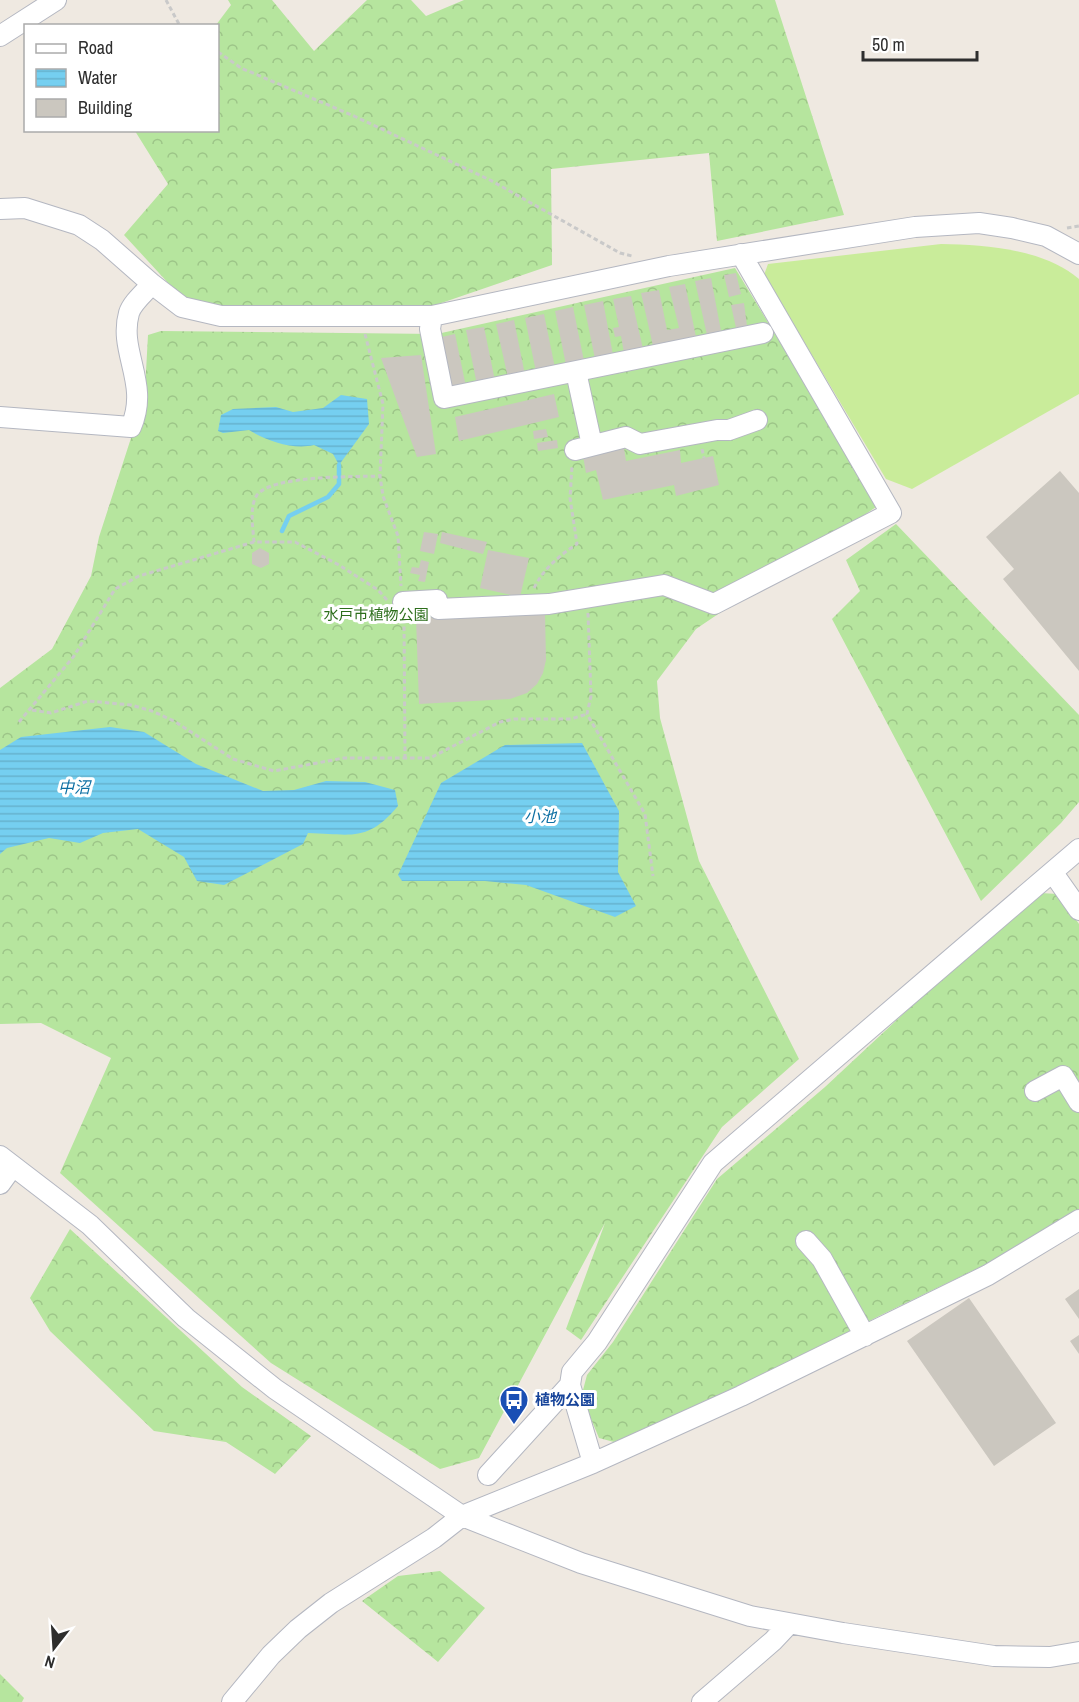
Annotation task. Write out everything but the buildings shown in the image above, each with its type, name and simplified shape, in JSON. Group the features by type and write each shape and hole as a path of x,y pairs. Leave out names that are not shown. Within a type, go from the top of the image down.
{"street":[{"path":"4,26 56,0"},
{"path":"0,209 25,208 79,225 102,240 182,307 221,316 432,316 669,266 915,226 979,223 1046,236 1079,254"},
{"path":"399,609 437,600 438,609 588,600 664,585 714,604 891,513 741,254"},
{"path":"0,417 130,427 137,412 138,385 126,331 129,311 152,284"},
{"path":"432,316 430,329 444,398 764,333"},
{"path":"576,372 583,447 626,437 640,444 717,430 729,430 757,420"},
{"path":"593,1463 570,1386 572,1372 597,1342 712,1163 1079,849"},
{"path":"1053,873 1079,910"},
{"path":"1035,1091 1063,1076 1079,1102"},
{"path":"0,1184 7,1161 90,1225 186,1318 275,1389 462,1516 571,1559 712,1606 789,1624 994,1656 1050,1657 1079,1652"},
{"path":"231,1702 298,1629 331,1603 434,1538 462,1516 593,1463 741,1396 988,1275 1079,1220"},
{"path":"806,1240 822,1259 865,1336"},
{"path":"488,1475 570,1386"},
{"path":"702,1702 773,1641 789,1624"}],"path":[{"path":"166,0 179,24"},
{"path":"219,53 241,68 354,116 490,180 620,253 640,259"},
{"path":"363,317 382,404 380,476 383,496 398,536 399,609 404,623 405,758"},
{"path":"529,605 541,576 557,557 577,544 570,498 583,447"},
{"path":"254,542 254,505 256,496 265,488 283,482 380,476"},
{"path":"19,722 32,710 74,656 115,589 139,576 254,542 295,542 339,565 378,590 399,609 404,623"},
{"path":"588,600 591,696 587,714 645,814 653,876"},
{"path":"32,710 51,713 88,701 130,705 152,711 174,721 233,759 274,771 344,758 430,758 487,727 513,719 571,719 587,714"}],"green space":[{"path":"228,0 272,0 314,51 367,0 411,0 426,16 464,0 775,0 844,215 717,241 709,153 551,169 552,265 418,311 204,307 182,298 124,235 168,184 136,132 219,132 219,24 217,24 231,5"},
{"path":"941,244 996,248 1032,255 1065,269 1079,279 1079,394 912,489 886,479 764,275 768,264"},
{"name":"水戸市植物公園","path":"735,268 879,505 696,629 657,681 660,718 699,861 799,1059 722,1127 581,1340 566,1329 605,1223 479,1458 440,1469 271,1363 60,1173 111,1058 41,1023 0,1024 0,688 52,649 91,576 99,537 131,438 143,426 148,335 161,331 437,334"},
{"path":"896,524 1079,715 1079,802 1061,823 981,901 832,619 860,591 846,560"},
{"path":"1040,893 1058,894 1079,924 1079,1209 999,1258 879,1316 725,1396 614,1442 599,1438 584,1402 583,1390 587,1375 613,1342 717,1179 825,1087 945,975"},
{"path":"70,1229 242,1387 311,1436 275,1474 226,1442 154,1431 50,1331 30,1298"},
{"path":"440,1571 485,1608 438,1662 362,1601 398,1576"},
{"path":"0,1674 24,1698 22,1702 0,1702"}],"water":[{"path":"341,395 367,399 369,424 339,465 333,454 314,445 280,444 249,430 223,433 218,431 221,415 233,409 276,407 293,412 323,408"},
{"name":"中沼","path":"110,727 144,732 196,764 263,791 294,790 326,781 365,782 395,790 398,806 377,826 358,834 308,833 303,844 224,885 197,881 184,857 138,829 103,833 80,843 49,838 7,848 0,854 0,750 21,737"},
{"name":"小池","path":"582,743 619,811 618,872 636,906 615,917 526,885 485,881 402,881 398,875 441,783 505,745"}],"waterway":[{"path":"282,531 289,516 328,497 339,484 339,465"}],"place":[{"name":"植物公園","path":"514,1426"}]}
